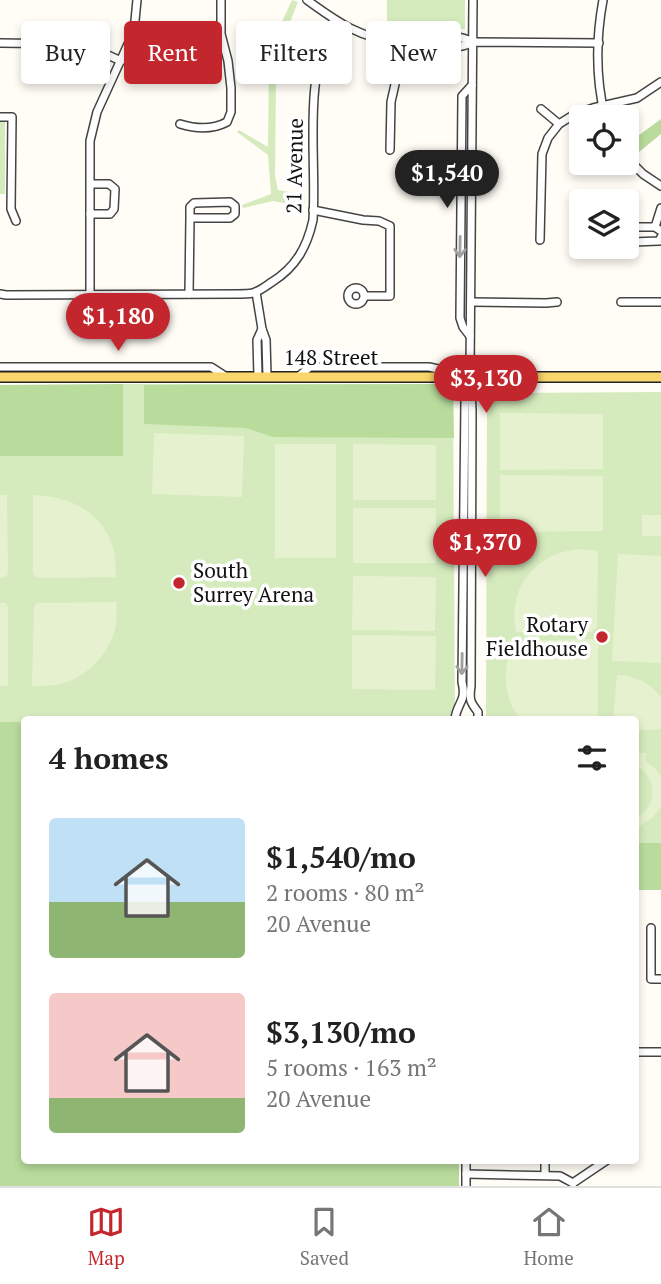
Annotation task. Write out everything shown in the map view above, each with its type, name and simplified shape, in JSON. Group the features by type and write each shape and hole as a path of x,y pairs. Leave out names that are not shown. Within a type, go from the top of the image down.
{"main road":[{"name":"148 Street","path":"0,377 661,377"}],"street":[{"path":"90,295 90,141 97,112 134,32 137,0"},
{"path":"180,124 191,127 217,127 227,122 231,112 230,77 221,34 221,0"},
{"path":"307,0 334,20 366,36"},
{"path":"473,0 469,696 478,716"},
{"path":"602,105 599,43 603,0"},
{"name":"21 Avenue","path":"256,292 294,265 309,236 313,211 315,82 319,56 334,20"},
{"path":"0,43 88,46 121,61"},
{"path":"461,47 473,43 599,43"},
{"path":"606,105 637,98 661,82"},
{"path":"390,150 391,102 395,84"},
{"path":"471,336 463,327 460,318 460,291 462,96 472,85"},
{"path":"541,109 559,124"},
{"path":"0,117 12,117 11,209 16,221"},
{"path":"540,240 542,154 548,138 559,124 569,118"},
{"path":"639,170 661,186"},
{"path":"90,214 110,214 114,209 115,189 109,184 91,184"},
{"path":"189,294 190,207 194,203 230,202 235,206 235,214 230,218 190,218"},
{"path":"661,208 658,229 629,227 627,239 632,242 659,241 661,237"},
{"path":"313,211 379,221 390,226 390,296 365,296"},
{"path":"0,294 256,292 262,329 257,340 262,376"},
{"path":"471,302 557,302"},
{"path":"621,302 661,302"},
{"path":"0,368 211,367 225,376"},
{"path":"456,716 464,696 465,400 470,376"},
{"path":"459,708 462,705 472,706"},
{"path":"651,928 651,979 661,979"},
{"path":"639,1052 661,1052"},
{"path":"466,1164 466,1186"},
{"path":"545,1164 545,1174"},
{"path":"466,1174 545,1174 560,1176 573,1185 602,1164"}],"green space":[{"path":"292,0 298,2 290,21 282,21"},
{"path":"387,0 465,0 465,29 461,29 461,21 387,21"},
{"path":"269,84 276,84 275,176 278,190 305,195 305,207 273,201 243,208 242,205 271,194 268,155 237,132 239,130 268,147"},
{"path":"661,119 661,134 639,152 639,135"},
{"path":"0,121 5,121 5,194 0,194"},
{"path":"123,384 445,384 453,387 455,716 21,716 21,893 0,900 0,456 123,456"},
{"path":"123,384 123,456 0,456 0,385"},
{"path":"445,384 453,387 454,438 273,437 246,428 144,424 144,385"},
{"path":"661,392 661,890 639,890 639,716 486,716 487,393"},
{"path":"500,413 603,414 603,469 500,470"},
{"path":"154,433 244,436 242,497 152,494"},
{"path":"275,444 336,444 336,558 275,558"},
{"path":"353,444 436,445 436,500 353,500"},
{"path":"500,475 603,476 603,531 500,532"},
{"path":"0,495 7,495 8,574 4,578 0,578"},
{"path":"33,495 58,498 91,514 107,532 115,556 116,577 38,578 33,574"},
{"path":"353,508 436,508 436,563 353,563"},
{"path":"642,515 661,515 661,536 642,536"},
{"path":"579,549 598,551 597,627 592,632 516,632 516,601 520,587 528,576 537,565 549,557"},
{"path":"618,554 661,556 661,663 612,661"},
{"path":"353,576 436,577 435,631 352,630"},
{"path":"117,602 114,634 105,652 91,668 64,683 32,686 34,607 37,603"},
{"path":"0,603 5,603 8,607 8,686 0,686"},
{"path":"352,635 436,636 435,690 352,689"},
{"path":"592,639 598,645 598,716 519,716 510,701 506,681 512,641"},
{"path":"617,675 642,681 661,697 661,729 639,731 639,716 613,716"},
{"path":"0,722 21,722 21,1164 459,1164 459,1186 0,1186"},
{"path":"639,753 646,753 646,761 661,777 661,807 653,817 639,827 639,816 648,807 653,792 639,767"},
{"path":"639,843 661,843 661,890 639,890"}],"place":[{"name":"South Surrey Arena","path":"179,583"},
{"name":"Rotary Fieldhouse","path":"602,637"}]}
